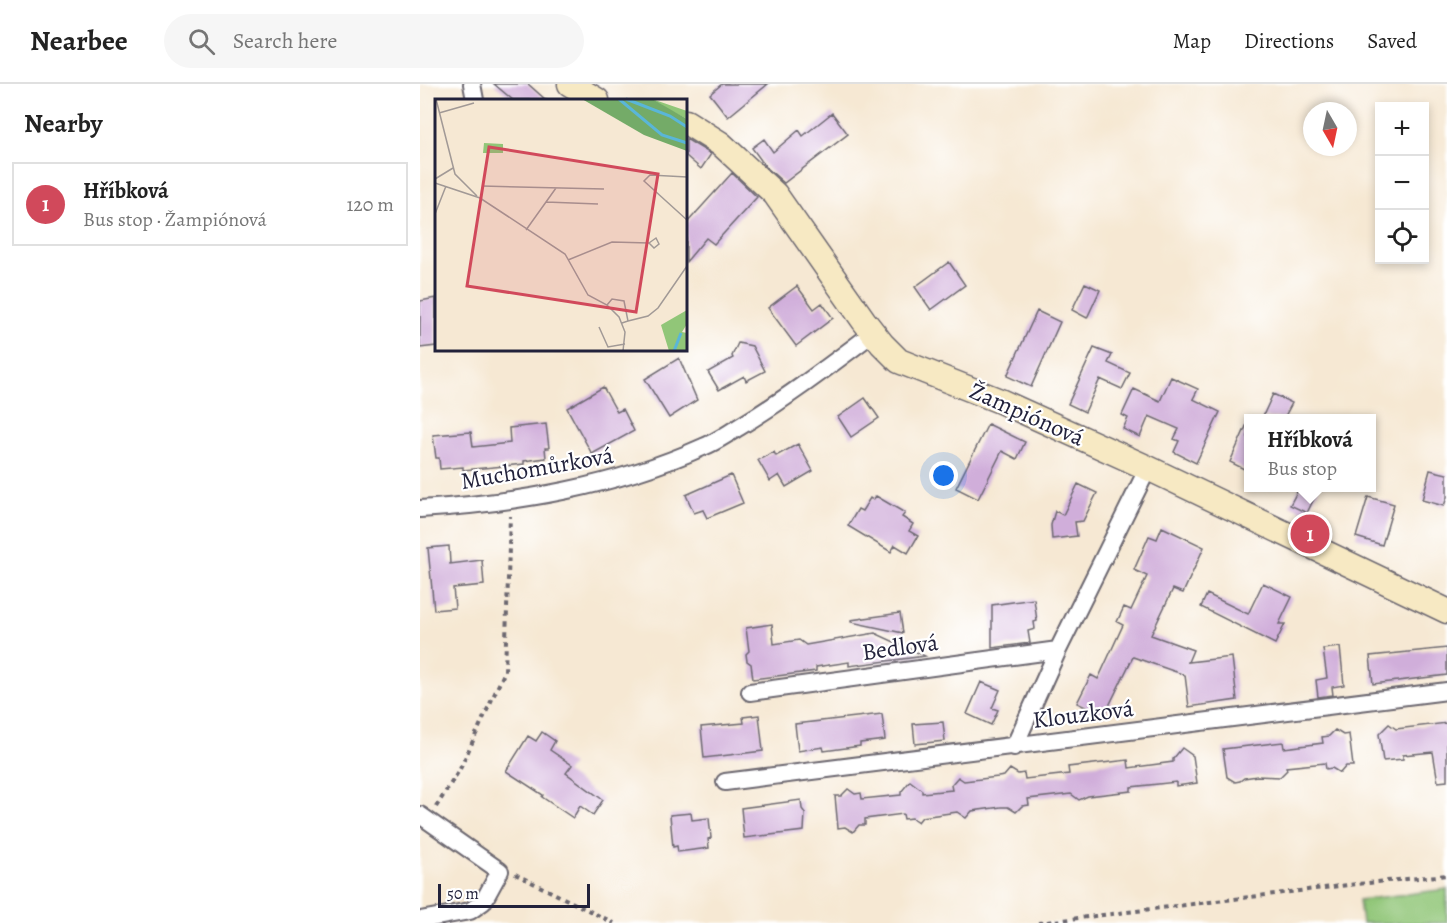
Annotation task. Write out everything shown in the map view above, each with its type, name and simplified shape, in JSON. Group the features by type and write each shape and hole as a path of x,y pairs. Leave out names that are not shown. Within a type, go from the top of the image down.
{"street":[{"path":"472,84 475,99"},
{"path":"570,84 595,99"},
{"name":"Žampiónová","path":"687,123 721,144 775,194 873,333 899,362 1000,400 1447,611"},
{"name":"Muchomůrková","path":"420,509 511,500 574,490 630,475 705,447 776,405 873,333"},
{"path":"1014,747 1058,650 1148,468"},
{"name":"Bedlová","path":"750,692 1058,650"},
{"name":"Klouzková","path":"725,782 1447,691"},
{"path":"420,920 470,911 483,902 500,871 424,818"}],"path":[{"path":"424,818 460,769 505,671 511,500"},
{"path":"500,871 520,875 614,923"},
{"path":"1038,923 1336,886 1447,875"}],"green space":[{"path":"1447,889 1447,923 1362,923 1359,900"}],"building":[{"path":"494,84 528,84 545,99 512,99"},
{"path":"722,84 768,84 728,117 710,94"},
{"path":"832,113 848,134 784,183 766,167 752,148 764,139 773,152 799,130 803,136"},
{"path":"687,140 711,154 701,169 687,157"},
{"path":"732,173 757,197 714,244 706,238 687,261 687,223"},
{"path":"949,262 965,285 931,310 915,287"},
{"path":"1085,283 1100,290 1087,318 1072,310"},
{"path":"797,286 814,309 822,303 833,318 796,346 768,308"},
{"path":"435,298 435,346 420,348 420,301"},
{"path":"1037,311 1060,322 1031,387 1007,376"},
{"path":"738,343 752,346 765,371 746,381 744,376 719,390 708,372 733,358"},
{"path":"1094,348 1112,355 1108,363 1130,373 1122,389 1100,379 1085,412 1068,404"},
{"path":"679,358 697,400 669,418 645,379"},
{"path":"1171,377 1198,389 1193,399 1220,412 1196,463 1174,452 1179,441 1174,439 1179,429 1149,416 1140,437 1123,429 1128,418 1122,415 1134,389 1160,401"},
{"path":"603,387 617,412 623,409 634,431 592,454 567,408"},
{"path":"1273,394 1292,403 1286,414 1264,414"},
{"path":"865,398 879,418 851,437 838,417"},
{"path":"546,424 549,448 545,448 546,458 524,461 524,464 463,470 463,467 440,469 433,435 471,432 473,447 510,443 509,428"},
{"path":"988,424 1025,442 1017,459 1002,451 978,499 956,488"},
{"path":"1244,431 1244,469 1230,462"},
{"path":"798,444 813,471 786,487 779,475 770,481 758,460 774,452 776,456"},
{"path":"1430,470 1447,474 1447,497 1444,506 1422,500"},
{"path":"731,475 743,503 707,518 703,510 694,513 686,495"},
{"path":"1078,484 1097,493 1083,521 1075,522 1077,536 1052,539 1051,525 1055,511 1063,515"},
{"path":"1297,492 1317,492 1307,513 1290,505"},
{"path":"876,496 905,513 902,517 913,524 909,531 918,536 908,553 895,545 891,552 848,526 858,509 862,511 870,498 873,500"},
{"path":"1368,497 1394,504 1382,545 1356,537"},
{"path":"1162,527 1204,547 1183,593 1173,589 1151,635 1193,650 1188,662 1232,657 1237,700 1189,707 1185,675 1133,657 1104,716 1077,703 1091,675 1098,679 1100,675 1123,625 1117,622 1124,607 1131,610 1147,576 1134,570 1149,536 1157,539"},
{"path":"449,546 450,564 482,560 484,585 453,588 455,608 434,610 428,548"},
{"path":"1263,583 1292,597 1279,624 1285,624 1275,644 1201,607 1207,594 1248,614"},
{"path":"1034,599 1037,621 1034,622 1035,629 1028,631 1030,643 992,648 992,605"},
{"path":"900,613 903,633 851,622 851,620"},
{"path":"772,624 774,644 799,640 806,645 875,633 925,656 849,666 849,662 816,667 816,671 753,679 751,664 747,661 746,654 749,651 746,628"},
{"path":"1340,647 1344,685 1332,687 1333,695 1318,697 1316,680 1327,678 1323,649"},
{"path":"1447,648 1447,675 1373,684 1370,656"},
{"path":"981,682 1000,690 992,708 998,710 991,725 967,714"},
{"path":"882,714 885,740 824,751 823,747 798,751 795,724"},
{"path":"759,715 763,751 704,758 701,727 744,723 743,717"},
{"path":"943,722 945,741 915,744 913,724"},
{"path":"1447,723 1447,781 1438,782 1433,752 1403,755 1403,759 1383,761 1379,734 1389,724 1396,729"},
{"path":"1335,730 1343,735 1349,734 1353,766 1346,766 1340,773 1332,768 1326,769 1325,763 1286,767 1287,770 1280,777 1257,776 1235,782 1227,777 1223,749 1283,742 1284,748 1323,743 1322,737 1329,736"},
{"path":"542,732 555,741 550,750 572,765 566,773 603,800 593,815 580,806 573,818 506,771 528,736 536,741"},
{"path":"1182,748 1193,756 1197,783 1176,786 1176,782 1131,787 1131,791 1088,796 1079,800 1071,794 1028,799 1029,805 1022,806 1016,812 1008,807 1001,807 972,811 966,818 957,812 922,817 918,822 912,818 904,819 903,814 865,819 865,825 859,825 853,832 845,827 838,828 835,796 841,796 848,789 855,794 861,793 862,799 901,795 910,781 922,790 922,793 952,790 951,785 958,777 964,781 998,777 1004,776 1010,769 1018,774 1024,773 1025,779 1069,774 1068,767 1128,760 1129,768 1173,762"},
{"path":"801,800 805,813 804,831 744,838 741,808"},
{"path":"691,813 692,820 709,818 711,838 708,839 709,848 678,852 677,846 673,847 670,815"}],"place":[{"name":"Hříbková","path":"1310,534"}]}
